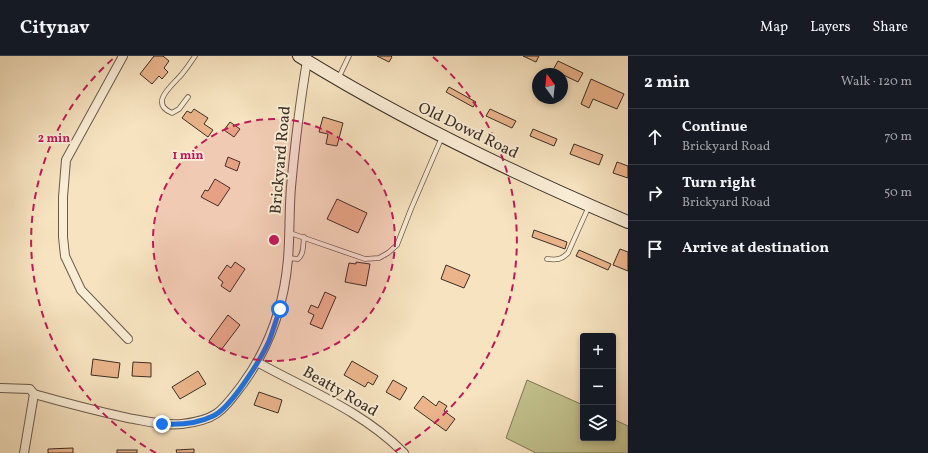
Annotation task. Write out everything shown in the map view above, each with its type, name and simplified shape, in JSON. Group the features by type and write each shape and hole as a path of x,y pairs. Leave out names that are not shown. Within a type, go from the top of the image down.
{"street":[{"path":"123,56 66,160 62,197 65,256 81,290 128,339"},
{"name":"Old Dowd Road","path":"303,58 338,80 442,137 628,222"},
{"name":"Brickyard Road","path":"0,388 30,389 34,394 93,410 150,422 182,424 199,422 219,413 226,406 257,362 269,341 280,309 284,291 288,258 303,58"},
{"name":"Beatty Road","path":"257,362 331,400 362,418 375,427 404,453"},
{"path":"24,453 34,394"}],"lane":[{"path":"188,97 179,109 172,113 166,110 162,105 163,97 168,88 181,75 195,56"},
{"path":"338,80 349,56"},
{"path":"289,232 365,259 379,258 388,253 397,245 442,137"},
{"path":"546,259 556,260 563,258 568,253 589,205"},
{"path":"288,258 298,259 301,257 303,253 304,237"}],"green space":[{"path":"527,380 580,404 580,441 616,441 616,420 628,426 628,453 536,453 506,438"}],"building":[{"path":"154,56 163,56 169,61 164,68 168,72 162,79 159,76 152,84 140,74"},
{"path":"377,56 391,56 392,57 389,62"},
{"path":"523,56 539,56 536,62"},
{"path":"558,61 583,73 578,82 568,77 568,68 554,68"},
{"path":"591,79 624,94 617,109 593,99 589,108 581,104"},
{"path":"449,87 476,102 473,107 446,92"},
{"path":"194,109 208,118 204,124 213,130 208,137 182,118 187,111 191,113"},
{"path":"490,109 516,121 512,128 486,116"},
{"path":"323,117 343,123 337,146 326,144 328,134 319,132"},
{"path":"230,122 240,129 234,137 224,130"},
{"path":"533,129 557,139 554,146 530,136"},
{"path":"574,144 603,155 599,165 570,154"},
{"path":"228,157 240,162 237,171 225,166"},
{"path":"617,162 628,166 628,178 613,173"},
{"path":"215,179 230,188 218,206 201,197 205,190 208,191"},
{"path":"337,199 367,213 358,233 327,219"},
{"path":"534,230 567,242 565,249 532,237"},
{"path":"620,249 628,252 628,271 613,265"},
{"path":"579,250 611,264 608,270 576,256"},
{"path":"235,262 245,269 230,292 221,286 223,282 218,278 227,265 231,268"},
{"path":"356,262 370,264 366,286 345,282 349,263 356,264"},
{"path":"446,265 470,275 464,288 441,279"},
{"path":"325,292 336,297 322,329 310,324 314,315 308,312 311,305 318,308"},
{"path":"228,315 240,325 221,350 209,341"},
{"path":"93,359 120,363 118,378 91,375"},
{"path":"352,361 378,376 373,385 368,382 365,387 344,375"},
{"path":"133,362 151,363 151,377 132,376"},
{"path":"198,371 206,384 180,399 172,387"},
{"path":"393,380 407,388 400,400 386,392"},
{"path":"259,392 282,400 278,413 254,405"},
{"path":"423,396 436,406 439,401 447,406 444,411 455,419 446,431 414,408"},
{"path":"73,448 73,453 48,453 48,449"},
{"path":"194,449 194,453 177,453 176,450"},
{"path":"117,450 137,450 137,453 117,453"}],"route":[{"path":"162,424 176,425 199,422 219,413 245,381 264,350 273,331 280,309"}]}
